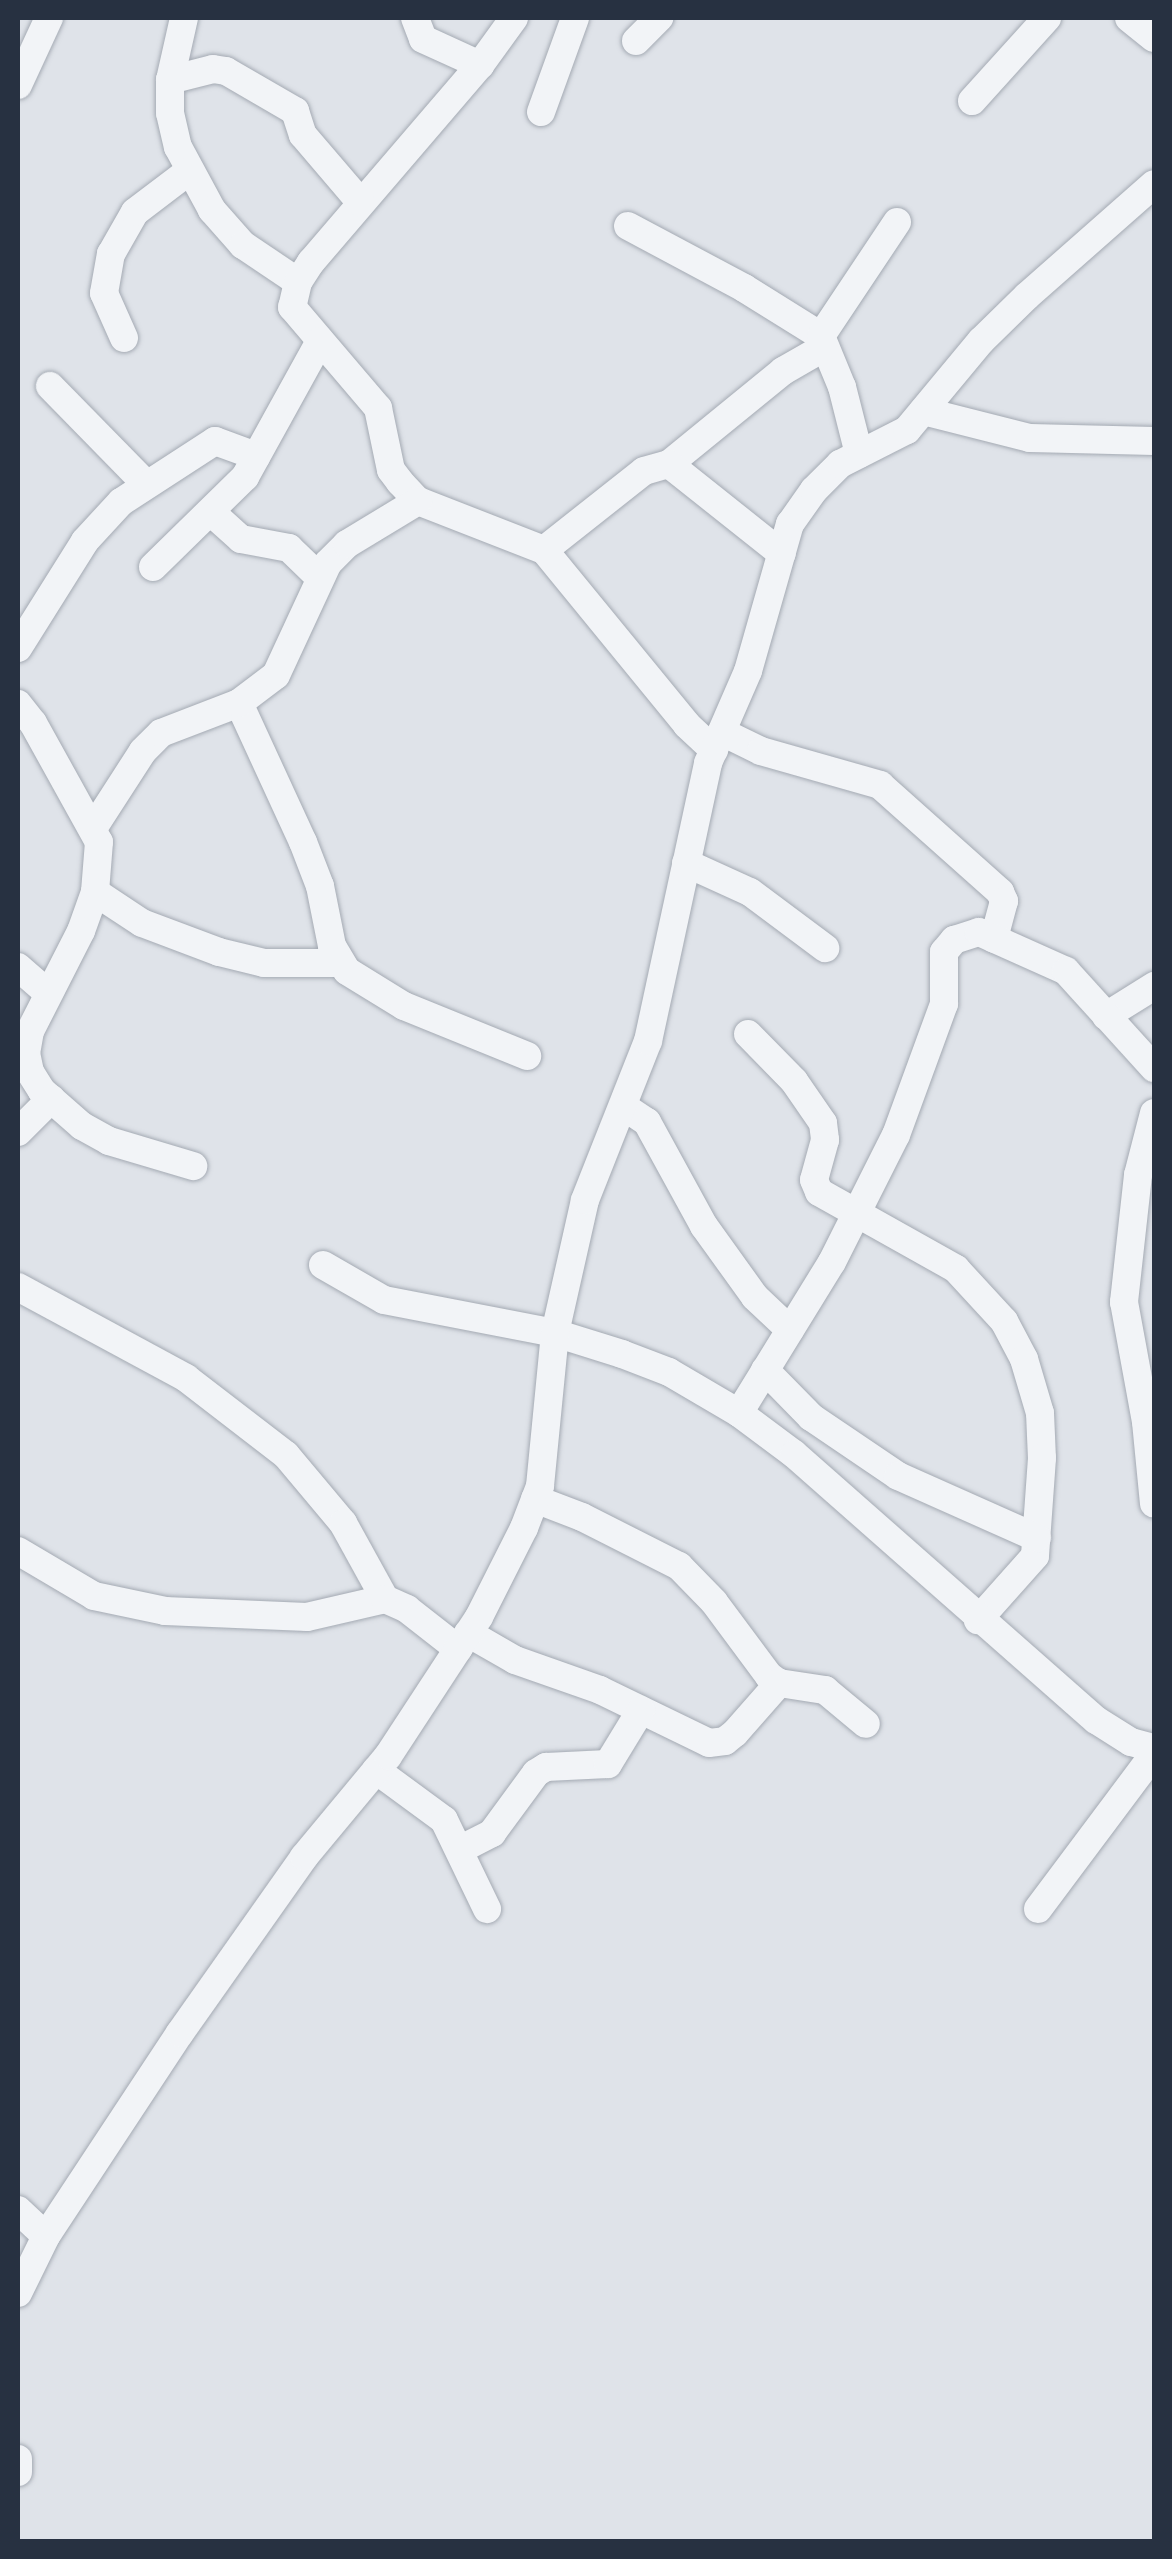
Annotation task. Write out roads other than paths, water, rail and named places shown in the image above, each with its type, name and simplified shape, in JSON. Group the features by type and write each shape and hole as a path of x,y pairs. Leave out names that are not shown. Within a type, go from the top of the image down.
{"street":[{"path":"18,85 49,18"},
{"path":"184,18 170,80 170,112 189,171 212,210 242,245 298,282"},
{"path":"415,18 424,39 480,64"},
{"path":"514,18 298,282 292,308 378,408 392,470 418,500 544,550 687,725 718,741 880,785 1000,892 1004,902 994,939"},
{"path":"541,112 574,18"},
{"path":"636,41 659,18"},
{"path":"972,101 1048,18"},
{"path":"1129,18 1154,38"},
{"path":"170,80 213,69 226,70 295,111 302,122 303,135 361,203"},
{"path":"124,338 104,294 111,254 135,212 189,171"},
{"path":"18,2293 46,2236 292,1873 376,1770 463,1641 535,1499 547,1446 554,1333 586,1200 648,1042 686,863 718,741 748,672 790,524 814,490 840,464 895,439 1015,307 1154,184"},
{"path":"544,550 644,470 669,464 822,342 897,222"},
{"path":"628,226 744,288 822,342 842,387 859,454"},
{"path":"153,567 245,477 320,342"},
{"path":"50,386 146,484"},
{"path":"923,411 1030,438 1154,441"},
{"path":"18,648 101,520 146,484 215,442 256,456"},
{"path":"669,464 782,554"},
{"path":"94,827 143,751 161,733 239,703 276,675 320,577 346,544 418,500"},
{"path":"212,513 241,539 289,548 320,577"},
{"path":"239,703 303,842 340,963"},
{"path":"18,704 94,827 99,842 95,892 81,932 30,1031 26,1052 34,1091 18,1132"},
{"path":"686,863 750,892 825,948"},
{"path":"95,892 142,923 219,952 264,962 340,963 404,1006 527,1056"},
{"path":"739,1414 858,1213 896,1135 944,1004 944,952 964,934 979,932 1066,971 1154,1068"},
{"path":"18,968 48,993"},
{"path":"1106,1016 1154,986"},
{"path":"748,1034 794,1081 822,1122 825,1140 814,1180 818,1192 956,1269 1004,1321 1024,1358 1040,1412 1036,1538 1030,1565 978,1620"},
{"path":"34,1091 109,1141 193,1166"},
{"path":"622,1106 647,1122 704,1226 755,1298 790,1330"},
{"path":"1154,1113 1138,1174 1124,1302 1154,1504"},
{"path":"323,1265 384,1300 554,1333 668,1372 739,1414 794,1454 1086,1712 1132,1742 1154,1751 1038,1909"},
{"path":"18,1286 186,1378 286,1455 343,1524 385,1599 463,1641 600,1690 716,1744 735,1733 780,1682"},
{"path":"765,1370 811,1417 898,1476 1036,1538"},
{"path":"535,1499 582,1517 679,1566 714,1602 768,1676 825,1690 866,1724"},
{"path":"18,1553 94,1596 165,1612 307,1618 385,1599"},
{"path":"462,1848 492,1833 536,1773 546,1767 608,1764 641,1710"},
{"path":"376,1770 444,1820 462,1848 486,1909"},
{"path":"18,2210 46,2236"},
{"path":"18,2459 18,2472"}]}
